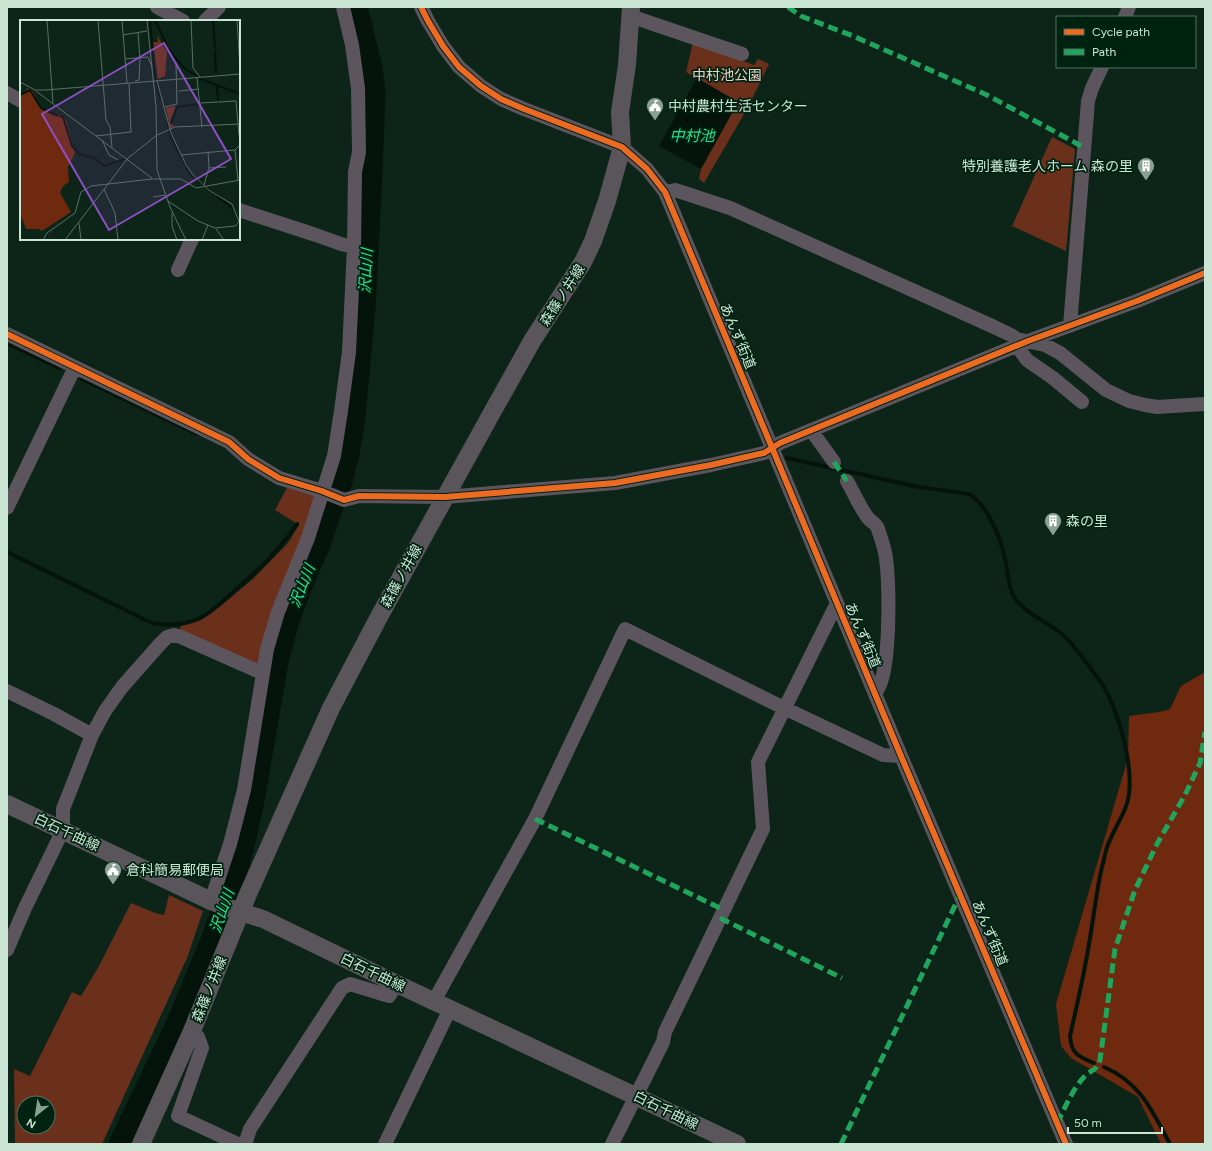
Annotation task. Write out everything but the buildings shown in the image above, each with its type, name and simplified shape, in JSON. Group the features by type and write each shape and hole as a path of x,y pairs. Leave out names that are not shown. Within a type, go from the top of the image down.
{"main road":[{"name":"森篠ノ井線","path":"141,1144 192,1031 238,912 331,708 380,615 532,341 583,262 593,241 607,201 622,147 620,112 627,65 631,12"},
{"name":"白石千曲線","path":"7,804 212,902 238,912 263,919 397,984 737,1144"}],"street":[{"path":"157,7 181,20"},
{"path":"206,20 219,7"},
{"path":"212,902 230,844 244,790 267,649 278,612 325,493 334,456 349,352 354,247 355,172 359,152 358,88 352,45 343,7"},
{"name":"あんず街道","path":"422,7 428,21 443,46 459,67 481,86 501,99 622,147 647,169 664,192 1066,1144"},
{"path":"631,12 742,54"},
{"path":"1070,326 1088,101 1092,88 1102,68"},
{"path":"7,93 20,100"},
{"path":"664,192 675,190 730,208 1011,335 1022,344 1027,360 1053,378 1082,402"},
{"path":"240,210 354,247"},
{"path":"178,270 192,240"},
{"path":"7,334 121,388 229,442 248,460 279,478 344,500 359,496 445,497 615,483 711,465 764,453 780,443 811,430 1022,344 1137,301 1205,273"},
{"path":"1022,344 1045,345 1060,353 1106,390 1129,401 1157,406 1205,404"},
{"path":"7,508 75,367"},
{"path":"811,430 834,462"},
{"path":"847,480 869,520 878,526 886,558 889,627 882,679 879,689 875,693"},
{"path":"612,1144 663,1042 665,1032 763,829 758,762 837,604"},
{"path":"434,1001 535,819 625,629 784,708 884,755 901,756"},
{"path":"7,950 25,908 63,830 64,809 92,735 122,687 167,637 174,635 181,636 262,673"},
{"path":"7,691 92,735"},
{"path":"245,1144 250,1129 342,988 350,984 389,996 397,984"},
{"path":"385,1144 450,1009"},
{"path":"192,1031 198,1037 202,1048 178,1116 238,1144"}],"green space":[{"name":"中村池公園","path":"693,42 754,65 758,59 769,64 747,109 704,183 699,179 701,169 738,102 686,72"},
{"path":"1052,137 1075,149 1066,251 1012,226"},
{"path":"288,486 315,495 316,498 259,661 256,664 180,630 181,626 201,620 223,604 254,578 288,543 299,525 275,510"},
{"path":"169,895 203,911 187,958 102,1144 15,1144 14,1069 30,1076 72,992 81,996 99,966 131,903 164,915"}],"shaded area":[{"path":"1205,672 1205,1144 1161,1144 1138,1097 1071,1058 1061,1046 1056,1004 1128,758 1129,716 1170,709 1181,686"}],"water":[{"name":"中村池","path":"697,78 738,102 701,169 659,146"}],"waterway":[{"name":"沢山川","path":"120,1144 177,1025 212,941 232,884 242,850 253,801 277,661 287,623 319,544 340,485 348,454 354,416 364,307 374,93 371,68 356,7"},
{"path":"7,343 59,368"},
{"path":"82,379 197,434"},
{"path":"787,458 919,487 969,494 976,499 993,523 1003,551 1010,586 1017,601 1022,607 1057,630 1068,640 1079,652 1103,685 1109,696 1123,737 1129,767 1129,793 1124,811 1106,852 1099,883 1085,967 1070,1036 1074,1051 1080,1057 1094,1063"},
{"path":"7,552 152,623 176,624 200,618 217,607 267,561 297,524"},
{"path":"1104,1067 1127,1081 1144,1099 1170,1144"}],"marked path":[{"path":"788,7 801,16 853,36 987,95 1085,148"},
{"path":"834,462 847,481"},
{"path":"1057,1123 1077,1086 1085,1076 1095,1069 1100,1060 1115,949 1135,890 1157,844 1185,795 1200,763 1205,732"},
{"path":"535,819 724,910"},
{"path":"841,1144 960,895"},
{"path":"720,918 842,978"}],"cycle path":[{"path":"421,7 443,46 459,67 481,86 501,99 524,109 622,147 647,169 665,192 901,756 1066,1144"},
{"path":"7,334 229,442 248,459 279,478 322,491 344,500 359,496 445,497 615,483 711,465 764,453 780,443 1028,341 1137,301 1205,273"}],"place":[{"name":"中村農村生活センター","path":"655,121"},
{"name":"特別養護老人ホーム 森の里","path":"1146,181"},
{"name":"森の里","path":"1053,536"},
{"name":"倉科簡易郵便局","path":"113,885"}]}
